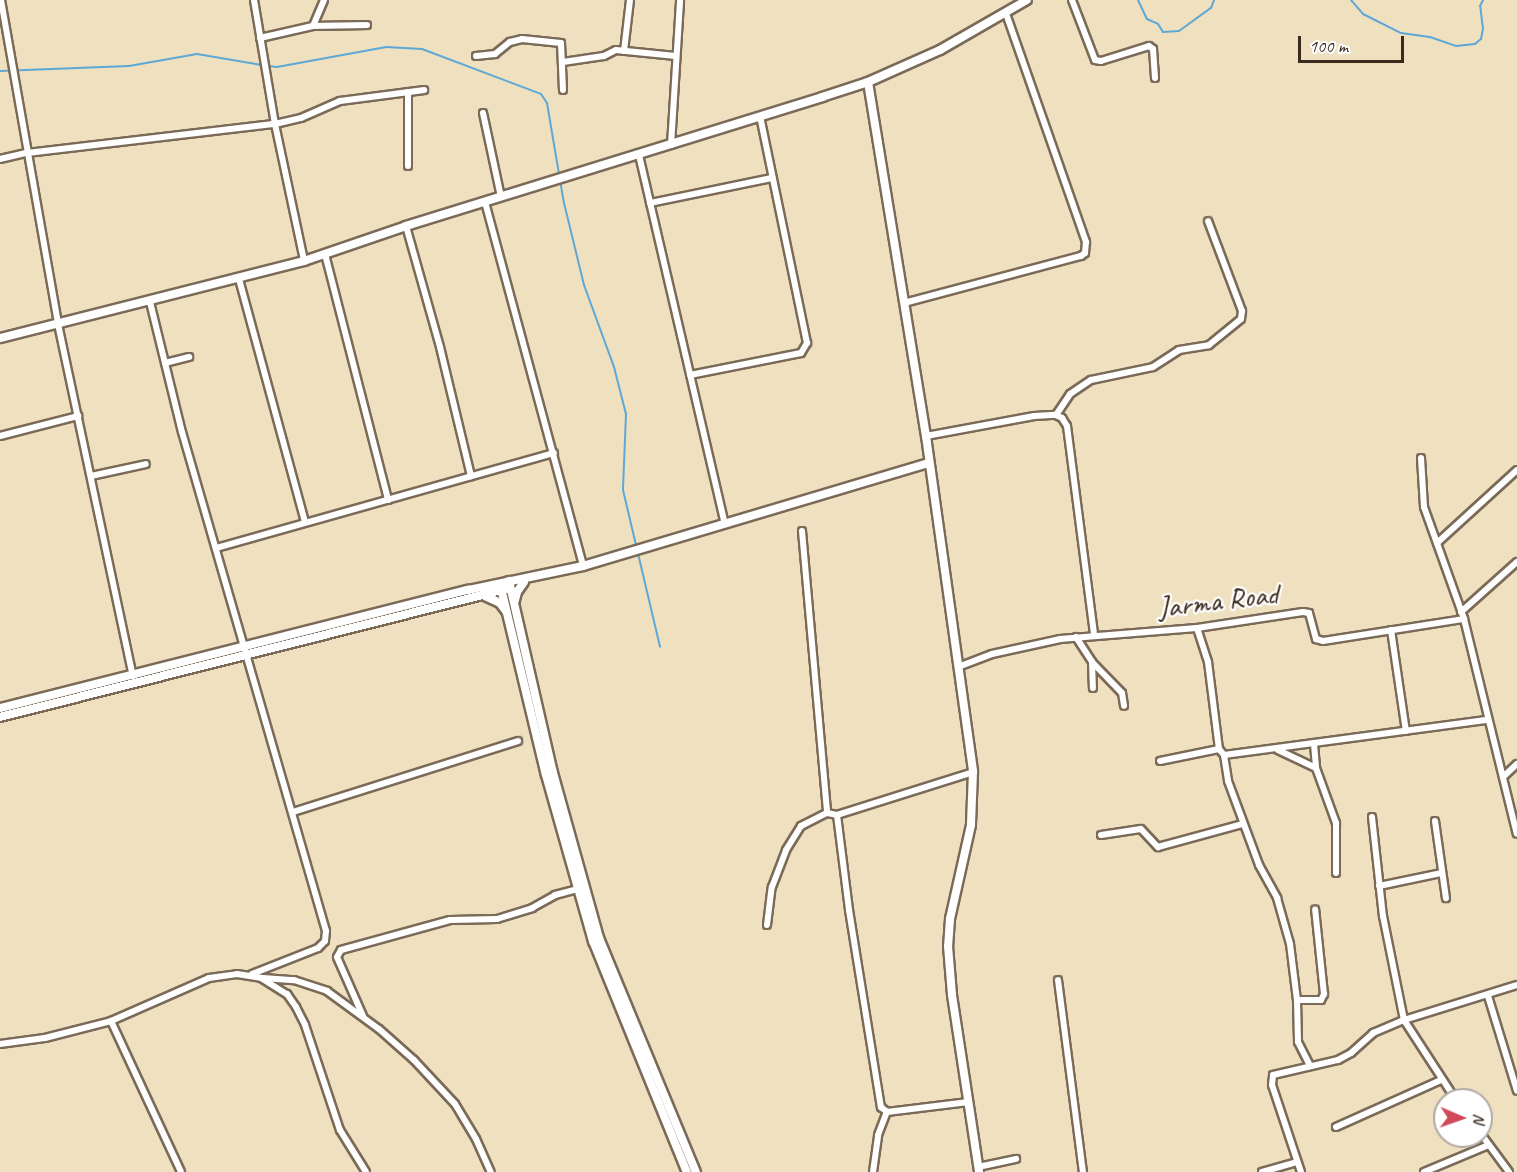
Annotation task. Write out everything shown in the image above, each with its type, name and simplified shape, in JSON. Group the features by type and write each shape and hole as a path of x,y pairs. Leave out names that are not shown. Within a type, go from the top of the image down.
{"street":[{"path":"2,0 58,324 133,676"},
{"path":"254,0 275,124 304,261"},
{"path":"314,26 324,0"},
{"path":"624,51 630,0"},
{"path":"670,146 680,0"},
{"path":"0,338 150,302 304,261 406,226 670,146 868,82 940,50 1027,0"},
{"path":"1072,0 1095,60 1101,62 1149,46 1153,49 1155,78"},
{"path":"904,303 1081,256 1085,253 1086,242 1006,13"},
{"path":"260,38 314,26 367,25"},
{"path":"476,56 495,54 510,42 522,39 561,43 563,90"},
{"path":"563,62 604,56 612,50 676,56"},
{"path":"868,82 926,436 928,464 973,772 971,825 950,919 948,939 952,995 978,1170 1016,1159"},
{"path":"0,159 27,153 275,124 301,118 340,101 424,90"},
{"path":"408,92 408,166"},
{"path":"483,113 501,197"},
{"path":"690,375 801,353 805,349 807,337 760,117"},
{"path":"639,155 725,524"},
{"path":"650,203 772,178"},
{"path":"485,202 583,566"},
{"path":"1056,415 1070,394 1091,380 1154,367 1179,350 1209,345 1241,319 1242,311 1208,221"},
{"path":"406,226 440,347 471,476"},
{"path":"325,254 388,500"},
{"path":"239,279 304,522"},
{"path":"0,1044 45,1038 111,1021 192,983 224,975 252,974 318,948 326,936 294,812 245,651 150,302"},
{"path":"165,363 189,357"},
{"path":"926,436 1034,416 1056,415 1062,418 1067,426 1094,635"},
{"path":"0,436 78,416"},
{"path":"216,548 554,453"},
{"path":"1421,458 1424,507 1463,616 1517,834"},
{"path":"91,476 147,464"},
{"path":"0,717 245,651 583,566 928,464"},
{"path":"1437,543 1517,470"},
{"path":"801,531 827,813"},
{"path":"1463,616 1517,562"},
{"path":"526,581 517,592 512,612 546,775 577,889 592,941 687,1172"},
{"path":"0,708 483,595 505,586"},
{"path":"505,586 553,773 599,938 696,1172"},
{"path":"483,595 512,612"},
{"name":"Jarma Road","path":"958,667 992,654 1094,635 1197,628 1303,612 1310,613 1314,633 1319,641 1463,616"},
{"path":"1197,628 1208,662 1218,749 1224,755 1228,781 1242,824 1259,866 1277,897 1290,944 1297,1000 1298,1042 1310,1066"},
{"path":"1391,630 1406,732"},
{"path":"1076,638 1092,662 1122,693 1125,706"},
{"path":"1092,662 1093,688"},
{"path":"1224,755 1277,750 1488,720"},
{"path":"294,812 518,741"},
{"path":"1314,744 1316,768 1336,822 1336,873"},
{"path":"1160,761 1218,749"},
{"path":"1277,750 1316,768"},
{"path":"1503,777 1517,764"},
{"path":"767,925 772,887 786,850 801,826 827,813 837,815 973,772"},
{"path":"837,815 849,910 880,1107 887,1112 968,1102"},
{"path":"1372,817 1390,963 1404,1020 1447,1088"},
{"path":"1435,821 1446,898"},
{"path":"1101,835 1142,829 1158,847 1242,824"},
{"path":"1379,886 1441,873"},
{"path":"363,1016 337,957 341,950 440,922 463,918 497,919 532,909 555,895 577,889"},
{"path":"1297,1000 1321,1000 1324,994 1315,909"},
{"path":"252,974 287,994 296,1007 305,1025 339,1130 365,1171 357,1172"},
{"path":"261,978 277,978 312,985 341,999 363,1016 414,1060 455,1104 476,1139 491,1172"},
{"path":"1058,980 1083,1172"},
{"path":"1301,1172 1272,1080 1278,1073 1345,1057 1372,1033 1404,1020 1488,996 1517,985"},
{"path":"1488,996 1517,1091"},
{"path":"111,1021 181,1172"},
{"path":"1336,1127 1441,1080"},
{"path":"873,1172 878,1135 887,1112"},
{"path":"1424,1172 1482,1148"},
{"path":"1491,1148 1509,1172"},
{"path":"1262,1172 1296,1162"}],"waterway":[{"path":"1138,0 1147,19 1158,24 1163,32 1179,31 1211,8 1214,0"},
{"path":"1351,0 1363,14 1401,33 1430,37 1456,46 1475,44 1481,39 1483,29 1480,6 1483,0"},
{"path":"268,66 277,67 386,47 422,49 541,94 547,103 564,203 584,285 614,367 626,414 623,490 660,647"},
{"path":"0,71 129,66 197,54 262,65"}]}
